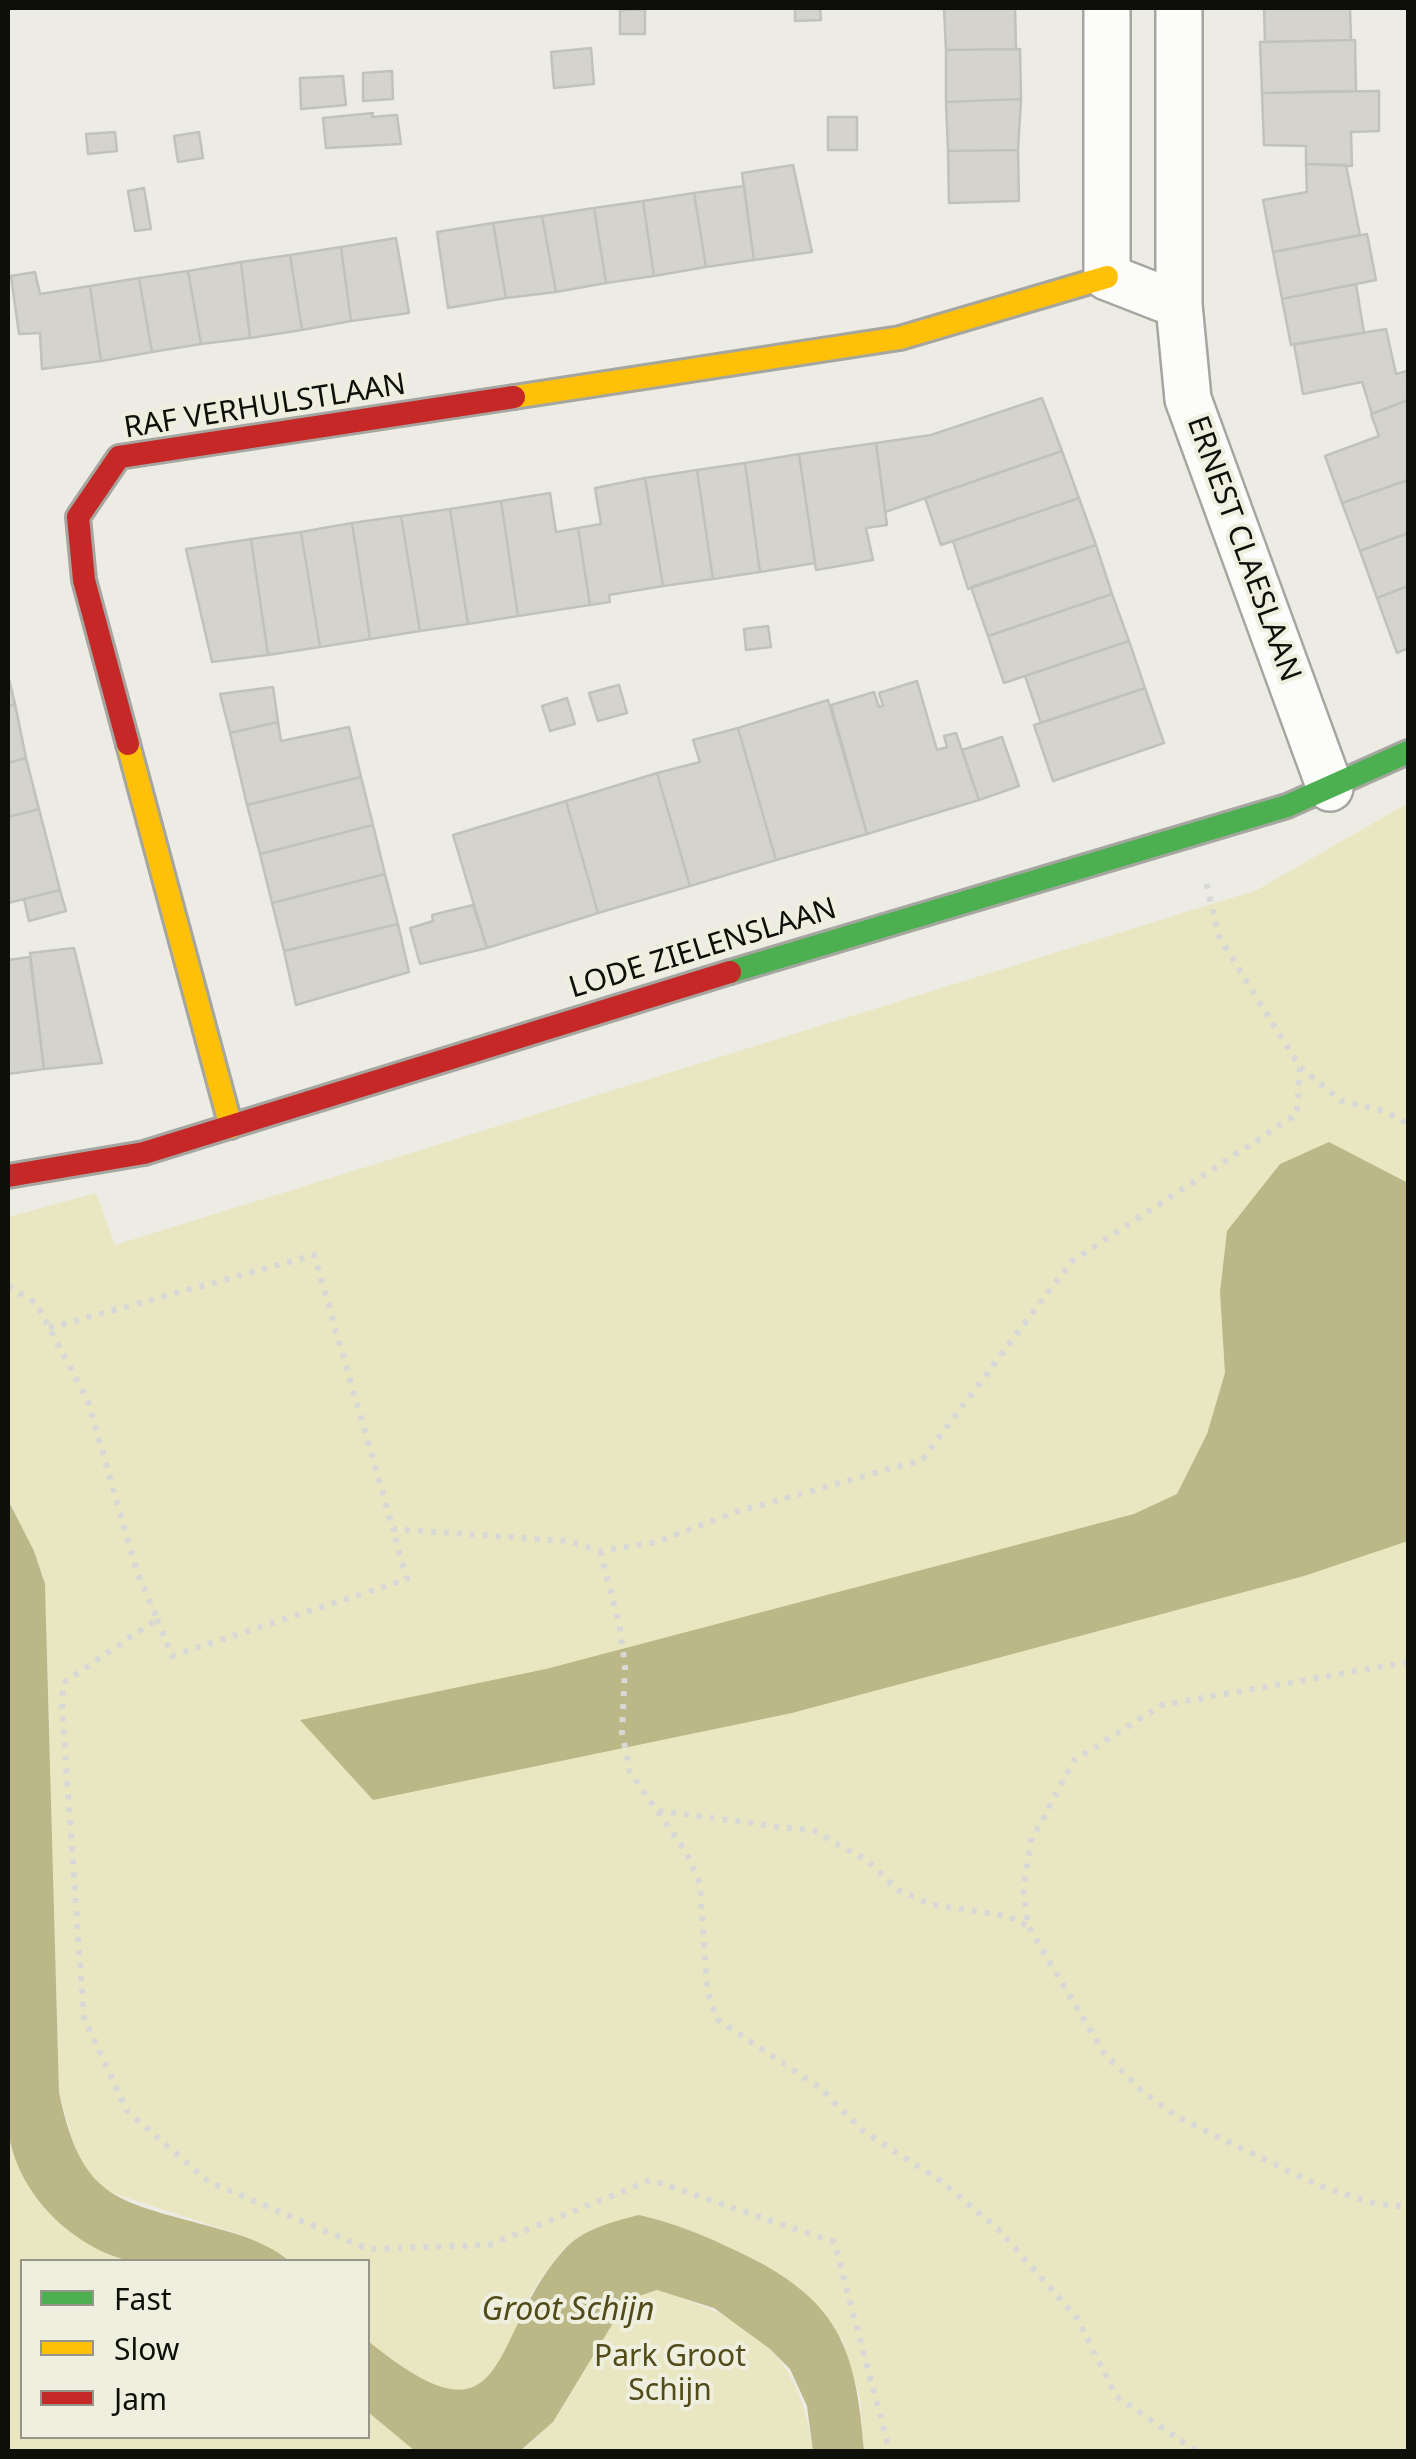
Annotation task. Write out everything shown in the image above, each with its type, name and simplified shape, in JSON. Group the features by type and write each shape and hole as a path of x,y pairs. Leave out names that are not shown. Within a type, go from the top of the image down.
{"street":[{"path":"1107,8 1107,278 1179,305"},
{"name":"ERNEST CLAESLAAN","path":"1179,8 1179,305 1188,399 1330,788"},
{"name":"RAF VERHULSTLAAN","path":"230,1127 84,580 78,517 119,457 900,338 1107,278"},
{"name":"LODE ZIELENSLAAN","path":"8,1176 144,1152 230,1127 1196,833 1330,788 1408,752"}],"path":[{"path":"1196,833 1218,938 1300,1067 1340,1100 1384,1110 1408,1124"},
{"path":"393,1529 568,1541 600,1551 656,1542 736,1512 922,1460 1071,1262 1297,1114 1300,1067"},
{"path":"8,1286 36,1303 49,1328 88,1401 136,1569 172,1656 407,1579 314,1255 49,1328"},
{"path":"600,1551 623,1647 622,1733 630,1772 686,1852 700,1884 708,1989 717,2020 820,2088 863,2131 941,2181 998,2228 1077,2318 1116,2396 1198,2452"},
{"path":"157,1619 64,1682 62,1708 84,2018 127,2111 210,2182 368,2249 489,2245 652,2180 834,2242 890,2452"},
{"path":"1408,1662 1162,1705 1074,1760 1031,1841 1023,1888 1028,1926 1105,2054 1177,2117 1320,2186 1373,2203 1408,2207"},
{"path":"658,1811 814,1831 868,1862 898,1890 933,1905 1006,1916 1028,1926"}],"green space":[{"path":"1408,803 1408,2451 864,2451 860,2398 842,2339 565,2247 528,2301 499,2379 483,2397 466,2404 449,2403 413,2384 370,2343 370,2259 285,2259 238,2234 106,2191 79,2163 59,2092 45,1584 34,1551 8,1500 8,1217 96,1193 115,1245 1257,890"},
{"path":"8,2125 12,2150 22,2172 51,2210 91,2240 131,2259 20,2259 20,2439 370,2439 370,2414 415,2451 8,2451"},
{"name":"Park Groot Schijn","path":"657,2290 719,2313 765,2344 796,2387 813,2451 520,2452 553,2422 627,2299"}],"water":[{"path":"1329,1142 1408,1183 1408,1541 1304,1576 792,1713 373,1800 300,1720 546,1669 1134,1514 1177,1494 1207,1434 1225,1373 1220,1292 1227,1231 1280,1164"},
{"path":"8,1500 34,1551 45,1584 59,2092 68,2129 93,2177 110,2192 155,2211 247,2238 286,2259 125,2259 89,2245 49,2213 33,2193 12,2149 8,2125"},
{"name":"Groot Schijn","path":"639,2215 690,2230 739,2252 799,2288 836,2330 847,2354 855,2382 864,2451 813,2451 807,2406 790,2369 770,2349 714,2308 657,2290 627,2300 553,2422 520,2451 415,2451 370,2414 370,2342 415,2374 449,2389 473,2387 491,2372 539,2284 563,2251 588,2232"}],"building":[{"path":"795,8 820,8 821,20 795,21"},
{"path":"944,8 1015,8 1016,49 946,50"},
{"path":"1264,8 1350,8 1351,40 1265,42"},
{"path":"645,9 645,34 620,34 620,10"},
{"path":"1355,40 1356,91 1262,93 1260,42"},
{"path":"591,48 594,84 554,88 551,52"},
{"path":"1020,49 1021,99 946,102 946,50"},
{"path":"392,71 393,99 363,101 363,73"},
{"path":"343,76 346,105 301,109 300,78"},
{"path":"1379,91 1379,131 1351,132 1352,166 1306,164 1306,146 1264,145 1262,93"},
{"path":"1021,99 1018,150 948,151 946,102"},
{"path":"373,113 372,117 397,115 401,144 326,148 323,118"},
{"path":"828,117 857,117 857,150 828,150"},
{"path":"115,132 117,151 88,154 86,134"},
{"path":"199,132 203,158 178,162 174,136"},
{"path":"1018,150 1019,201 949,203 948,151"},
{"path":"1306,164 1346,165 1360,235 1273,252 1263,200 1307,192"},
{"path":"793,165 812,252 754,260 742,173"},
{"path":"744,186 754,260 706,267 694,193"},
{"path":"144,188 151,229 135,231 128,191"},
{"path":"694,193 706,267 654,276 643,201"},
{"path":"643,201 654,276 606,283 594,208"},
{"path":"594,208 606,283 556,292 542,216"},
{"path":"542,216 556,292 506,298 493,223"},
{"path":"493,223 506,298 448,308 437,232"},
{"path":"1367,234 1376,280 1282,299 1273,252"},
{"path":"396,238 409,313 351,321 341,247"},
{"path":"341,247 351,321 302,330 290,255"},
{"path":"290,255 302,330 250,338 241,262"},
{"path":"241,262 250,338 201,344 188,271"},
{"path":"188,271 201,344 152,352 139,278"},
{"path":"35,272 40,294 90,286 101,361 42,369 40,333 19,334 11,276"},
{"path":"139,278 152,352 101,361 90,286"},
{"path":"1356,284 1364,333 1291,345 1282,299"},
{"path":"1386,329 1396,374 1407,371 1408,400 1372,414 1362,382 1303,394 1294,344"},
{"path":"1042,398 1062,451 885,512 876,443 931,435"},
{"path":"1408,400 1408,480 1342,503 1325,456 1379,436 1371,414"},
{"path":"876,443 887,525 866,528 873,560 816,570 799,454"},
{"path":"1062,451 1079,498 941,545 925,498"},
{"path":"799,454 815,563 760,572 745,463"},
{"path":"745,463 760,572 713,579 697,470"},
{"path":"697,470 713,579 663,586 645,478"},
{"path":"645,478 663,586 609,595 610,602 590,605 578,528 601,524 595,488"},
{"path":"1408,480 1408,533 1360,551 1342,503"},
{"path":"550,493 556,532 578,528 590,605 518,616 501,501"},
{"path":"1079,498 1096,545 968,589 953,541"},
{"path":"501,501 518,616 468,624 450,509"},
{"path":"450,509 468,624 420,631 401,516"},
{"path":"401,516 420,631 370,639 352,523"},
{"path":"352,523 370,639 320,647 301,532"},
{"path":"301,532 320,647 268,655 251,539"},
{"path":"1408,533 1408,586 1377,598 1360,551"},
{"path":"251,539 268,655 212,662 186,549"},
{"path":"1096,545 1112,594 988,636 971,587"},
{"path":"1408,586 1408,648 1397,653 1377,598"},
{"path":"1112,594 1129,641 1004,683 988,636"},
{"path":"768,626 771,647 746,650 744,629"},
{"path":"1129,641 1145,688 1041,723 1025,676"},
{"path":"8,675 15,704 8,706"},
{"path":"917,681 937,750 947,747 944,736 956,733 979,800 867,834 831,705 874,692 879,707 883,706 879,693"},
{"path":"619,685 627,713 598,721 589,693"},
{"path":"273,687 278,722 230,733 220,694"},
{"path":"1145,688 1164,743 1053,781 1034,725"},
{"path":"567,698 575,724 550,731 542,706"},
{"path":"828,700 867,834 776,860 738,728"},
{"path":"15,704 26,758 8,763 8,706"},
{"path":"278,722 281,741 349,727 361,777 247,805 230,733"},
{"path":"738,728 776,860 690,886 657,773 700,762 693,740"},
{"path":"1002,737 1019,786 979,800 962,750"},
{"path":"26,758 39,809 8,817 8,763"},
{"path":"657,773 690,886 598,913 566,801"},
{"path":"361,777 373,825 260,854 247,805"},
{"path":"566,801 598,913 487,948 453,835"},
{"path":"39,809 60,890 8,903 8,817"},
{"path":"373,825 385,874 272,903 260,854"},
{"path":"385,874 398,924 284,951 272,903"},
{"path":"60,890 66,911 29,921 24,899"},
{"path":"473,905 487,948 420,964 410,928 433,921 432,915"},
{"path":"398,924 409,972 296,1005 284,951"},
{"path":"74,948 102,1063 44,1069 30,953"},
{"path":"30,957 44,1069 8,1074 8,960"}],"traffic: fast":[{"path":"730,972 1287,806 1408,752"}],"traffic: slow":[{"path":"514,397 900,338 1107,277"},
{"path":"128,744 231,1127"}],"traffic: jam":[{"path":"128,744 84,580 78,517 119,457 514,397"},
{"path":"8,1176 144,1153 730,972"}]}
